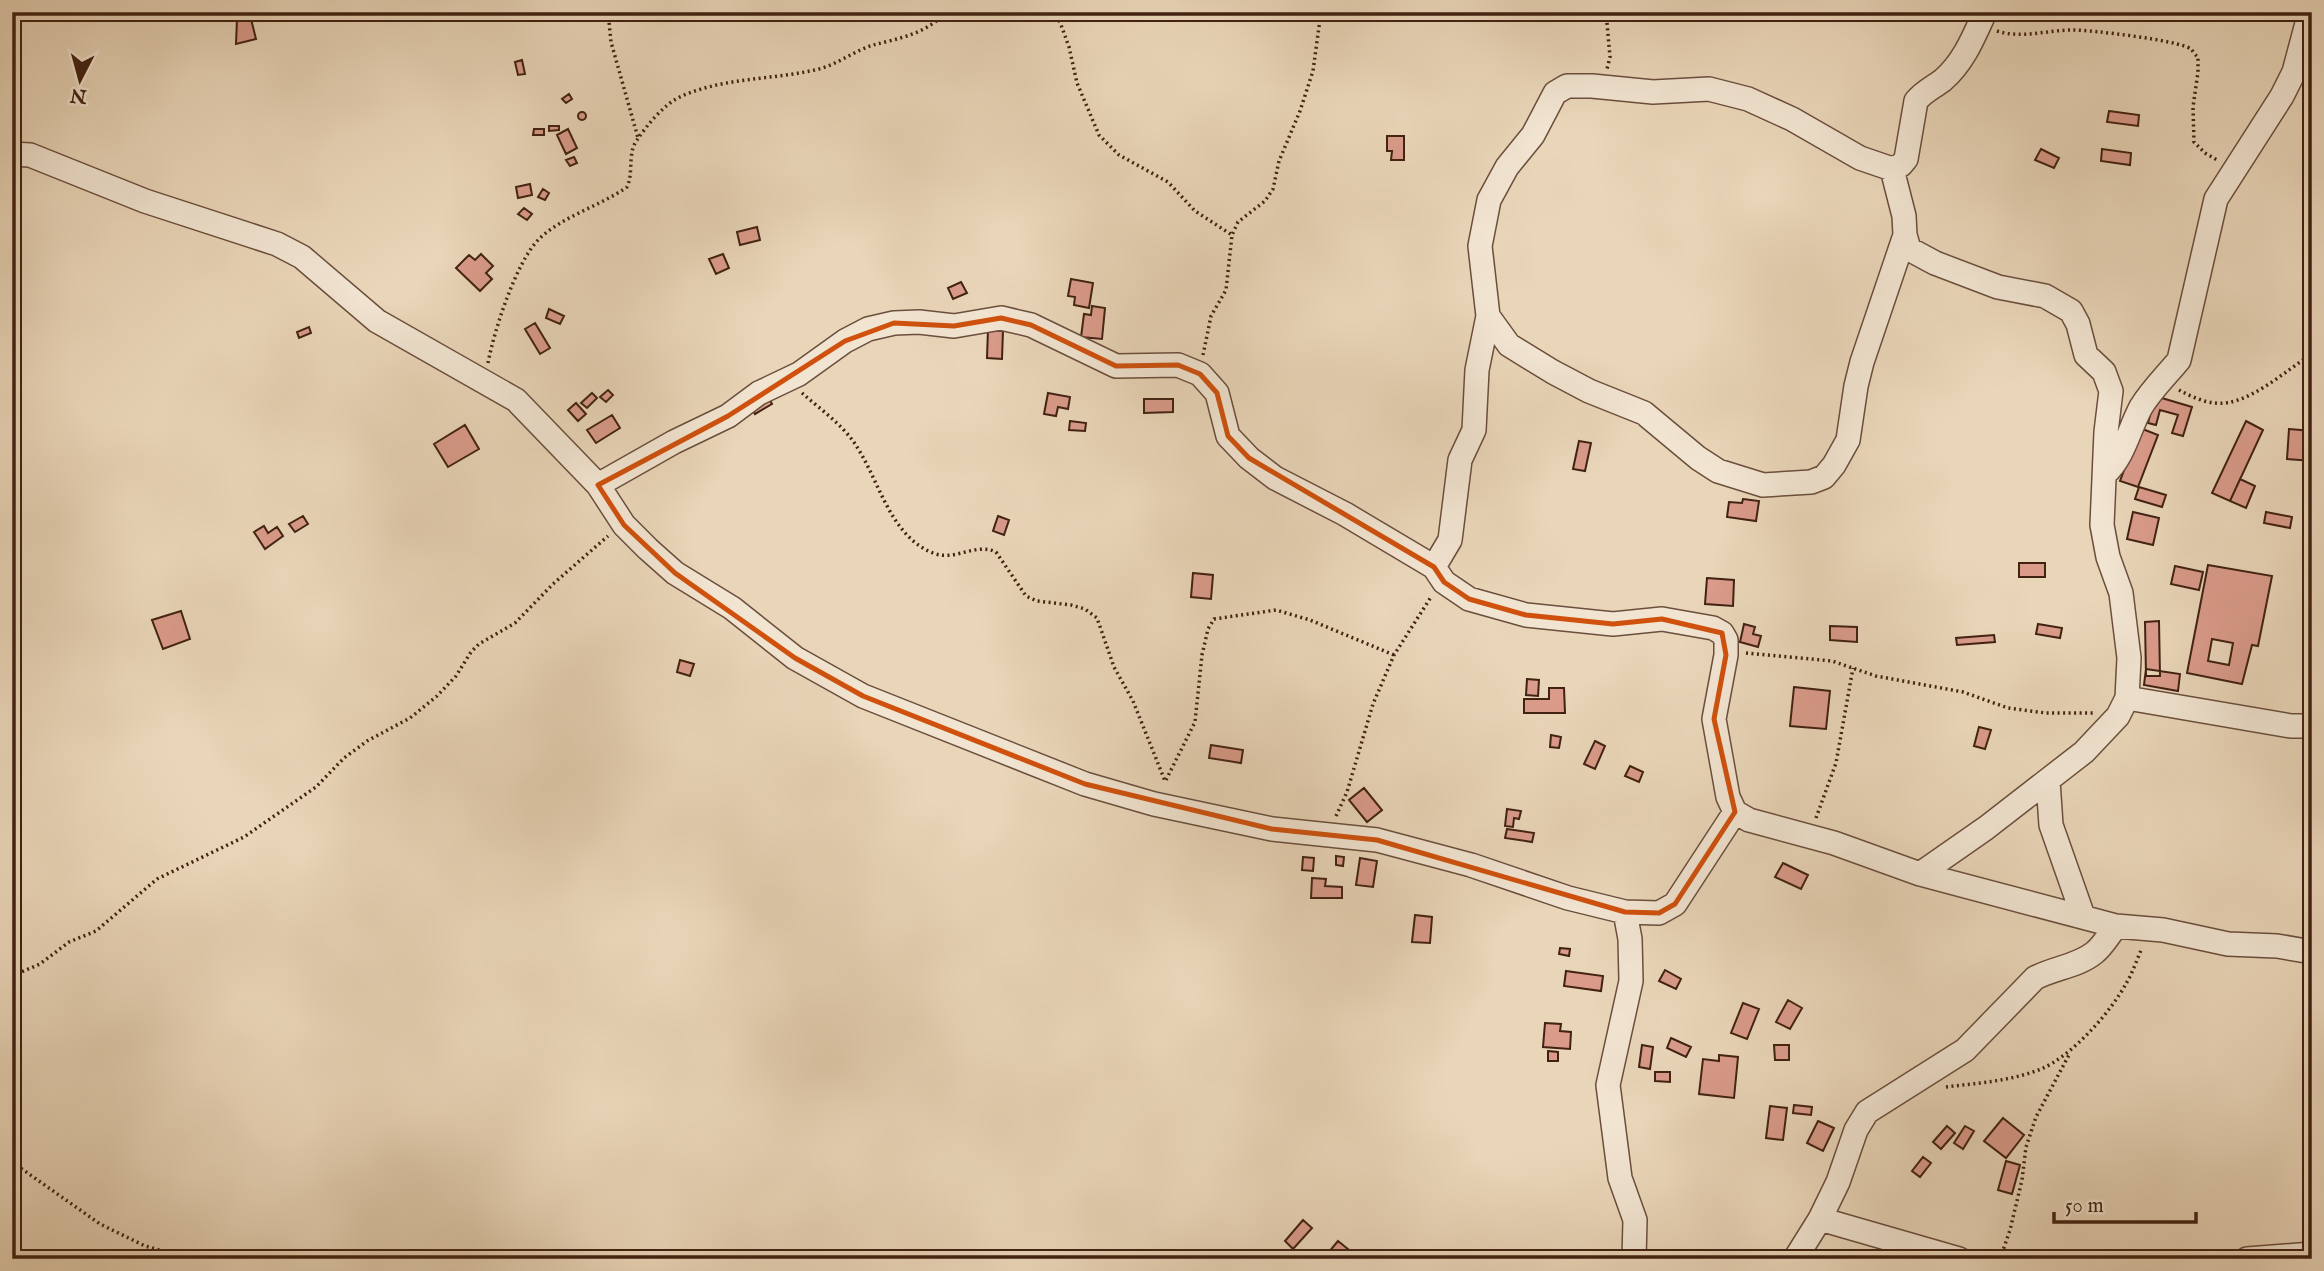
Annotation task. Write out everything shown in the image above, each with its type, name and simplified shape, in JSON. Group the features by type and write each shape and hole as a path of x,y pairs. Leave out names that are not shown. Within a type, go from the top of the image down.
{"street":[{"path":"2105,474 2118,459 2141,408 2161,378 2179,360 2216,199 2282,96 2294,72 2310,12"},
{"path":"1439,574 1450,540 1460,460 1475,430 1477,370 1488,316 1480,246 1489,200 1507,167 1533,135 1555,93 1567,86 1653,92 1709,89 1748,99 1792,119 1860,158 1892,169 1906,159 1916,101 1922,93 1942,80 1963,57 1984,15"},
{"path":"12,154 30,155 145,201 277,244 302,257 377,321 516,400 598,485 624,524 675,573 732,608 795,659 863,696 1085,784 1154,804 1261,827 1377,840 1471,865 1568,898 1625,912 1659,914 1675,904 1735,813"},
{"path":"1892,169 1905,216 1905,235 1909,249 1935,263 1998,287 2045,296 2071,312 2078,324 2086,355 2104,372 2111,391 2106,432 2102,525 2108,557 2121,593 2129,658 2124,704 2118,716 2084,752 1920,873"},
{"path":"1488,316 1509,345 1589,391 1644,413 1698,458 1718,471 1763,485 1811,482 1824,477 1834,466 1848,440 1862,362 1905,235"},
{"path":"598,485 674,442 728,416 759,393 788,380 845,341 868,329 894,323 919,322 954,326 1001,318 1031,325 1116,366 1178,365 1200,374 1217,393 1228,436 1249,458 1276,478 1345,514 1439,574 1469,599 1526,615 1612,624 1662,619 1713,628 1722,633 1726,640 1726,651 1714,719 1728,797 1735,813 1749,821 1808,836 1920,873 2116,926 2196,936 2228,944 2277,946 2312,952"},
{"path":"2124,704 2291,726 2312,723"},
{"path":"2048,781 2051,825 2083,916"},
{"path":"1625,912 1630,939 1632,981 1608,1085 1620,1178 1635,1220 1634,1259"},
{"path":"1795,1259 1820,1219 1838,1182 1856,1130 1867,1112 1965,1050 2035,978 2093,954 2116,926"},
{"path":"1820,1219 1959,1259"},
{"path":"2247,1259 2312,1254"}],"path":[{"path":"608,12 611,42 638,138"},
{"path":"608,18 648,12"},
{"path":"485,382 499,320 531,250 539,239 558,226 627,187 631,180 631,153 638,138 666,107 681,96 736,81 823,68 857,50 915,33 945,12"},
{"path":"1052,12 1060,22 1077,83 1099,135 1119,155 1168,183 1195,211 1232,235"},
{"path":"1200,374 1211,316 1226,290 1232,235 1238,222 1265,201 1273,189 1279,161 1292,133 1313,71 1321,12"},
{"path":"1603,87 1610,57 1606,12"},
{"path":"1984,15 1997,31 2011,35 2072,30 2172,42 2190,48 2198,57 2193,107 2194,142 2205,153 2220,161 2238,165"},
{"path":"2161,378 2180,391 2201,400 2227,402 2251,394 2312,354"},
{"path":"788,380 851,438 866,461 892,514 916,544 934,554 947,556 979,548 989,549 996,552 1026,596 1037,601 1085,609 1097,618 1114,667 1133,701 1165,781"},
{"path":"12,976 40,964 69,942 96,931 157,879 244,837 269,821 316,787 331,769 360,747 410,718 438,696 479,644 515,623 589,550 624,524"},
{"path":"1322,834 1339,811 1347,792 1373,704 1394,655 1427,602 1439,574"},
{"path":"1154,804 1195,722 1202,655 1208,629 1214,619 1276,610 1310,620 1394,655"},
{"path":"1726,651 1832,661 1898,681 1963,692 2008,708 2046,713 2124,704"},
{"path":"1808,836 1836,763 1853,668"},
{"path":"1938,1087 1993,1082 2042,1068 2073,1048 2127,984 2151,929"},
{"path":"2000,1259 2010,1230 2022,1180 2026,1147 2036,1117 2073,1048"},
{"path":"12,1162 100,1224 145,1246 191,1259"}],"highlighted area":[{"path":"1001,318 1031,325 1116,366 1178,365 1200,374 1217,393 1228,436 1249,458 1434,567 1444,582 1469,599 1526,615 1613,624 1662,619 1722,633 1726,655 1714,719 1735,812 1675,904 1659,913 1625,912 1377,840 1272,829 1085,784 863,696 795,658 675,573 624,525 598,485 728,416 845,341 894,323 954,326"}],"building":[{"path":"237,19 251,19 256,39 236,44"},
{"path":"522,60 525,74 518,75 515,62"},
{"path":"569,94 572,99 566,103 562,99"},
{"path":"2109,111 2139,115 2138,126 2107,122"},
{"path":"582,112 586,116 582,120 578,116"},
{"path":"549,126 559,126 559,130 549,131"},
{"path":"534,129 544,129 544,135 533,135"},
{"path":"568,129 577,148 566,154 557,135"},
{"path":"1387,136 1404,136 1404,160 1391,160 1392,151 1387,151"},
{"path":"2041,149 2059,158 2054,168 2035,160"},
{"path":"2102,149 2131,153 2130,165 2101,161"},
{"path":"574,157 577,163 570,166 566,160"},
{"path":"530,184 532,195 518,198 516,187"},
{"path":"543,189 549,193 545,200 538,197"},
{"path":"524,208 532,214 527,220 518,214"},
{"path":"757,227 760,240 740,245 737,232"},
{"path":"481,254 493,266 486,273 492,279 480,291 456,268 469,255 475,260"},
{"path":"723,254 729,268 716,274 709,259"},
{"path":"1071,279 1093,283 1089,308 1074,305 1075,297 1068,296"},
{"path":"961,282 967,293 953,299 948,288"},
{"path":"1092,306 1105,308 1102,339 1081,337 1084,314 1091,315"},
{"path":"549,309 564,316 560,324 546,318"},
{"path":"535,323 550,348 540,354 525,329"},
{"path":"309,327 311,333 299,338 297,332"},
{"path":"988,329 1003,330 1002,359 987,358"},
{"path":"608,390 613,395 606,402 600,397"},
{"path":"592,393 597,398 587,408 581,403"},
{"path":"1048,393 1070,397 1068,409 1058,407 1056,416 1044,414"},
{"path":"767,395 772,404 755,414 750,405"},
{"path":"2155,396 2192,407 2183,436 2172,433 2178,415 2160,410 2156,425 2148,423"},
{"path":"1144,399 1173,399 1173,412 1144,413"},
{"path":"576,403 586,414 578,421 568,410"},
{"path":"612,415 620,428 596,443 587,430"},
{"path":"1070,421 1086,423 1085,431 1069,430"},
{"path":"2246,421 2263,430 2230,501 2212,493"},
{"path":"465,425 479,449 448,467 434,444"},
{"path":"2140,428 2158,435 2138,487 2120,481"},
{"path":"2289,429 2312,431 2312,461 2287,459"},
{"path":"1579,441 1591,443 1585,471 1573,469"},
{"path":"2240,479 2255,486 2246,508 2230,501"},
{"path":"2139,487 2166,495 2162,507 2135,499"},
{"path":"1743,499 1759,501 1756,521 1727,517 1729,502 1742,503"},
{"path":"2133,512 2159,518 2153,545 2127,539"},
{"path":"2266,512 2292,517 2290,528 2264,523"},
{"path":"303,516 308,524 295,532 289,524"},
{"path":"998,516 1009,520 1004,535 993,531"},
{"path":"264,526 268,533 277,527 283,536 265,549 254,532"},
{"path":"2019,563 2045,563 2045,577 2019,577"},
{"path":"2208,565 2272,576 2258,646 2252,645 2242,684 2187,673","holes":["2212,639 2233,643 2229,665 2208,661"]},
{"path":"2175,566 2203,572 2199,590 2171,584"},
{"path":"1193,573 1213,575 1211,599 1191,597"},
{"path":"1707,578 1734,580 1733,606 1705,604"},
{"path":"181,611 190,639 163,649 152,620"},
{"path":"2159,621 2160,676 2146,676 2145,622"},
{"path":"1744,624 1755,627 1753,634 1761,636 1758,647 1740,642"},
{"path":"2038,624 2062,628 2060,638 2036,634"},
{"path":"1830,626 1857,627 1857,642 1830,640"},
{"path":"1994,635 1995,642 1957,645 1956,638"},
{"path":"680,660 694,664 690,676 677,672"},
{"path":"2146,669 2180,674 2178,691 2144,685"},
{"path":"1527,679 1539,680 1538,696 1526,695"},
{"path":"1794,687 1830,691 1826,729 1790,726"},
{"path":"1549,688 1564,688 1565,713 1524,713 1524,699 1549,699"},
{"path":"1979,727 1991,730 1985,749 1974,746"},
{"path":"1551,735 1561,737 1559,748 1550,747"},
{"path":"1595,741 1605,746 1595,769 1584,764"},
{"path":"1211,745 1243,750 1241,763 1209,758"},
{"path":"1630,766 1643,772 1639,782 1625,776"},
{"path":"1364,788 1382,810 1367,822 1349,800"},
{"path":"1507,809 1521,811 1519,819 1514,818 1513,827 1505,826"},
{"path":"1507,829 1534,833 1532,842 1505,838"},
{"path":"1336,856 1344,857 1343,866 1336,865"},
{"path":"1303,857 1314,858 1313,871 1302,870"},
{"path":"1360,858 1377,861 1373,887 1356,885"},
{"path":"1783,863 1808,875 1801,889 1775,877"},
{"path":"1312,878 1326,879 1325,886 1342,887 1342,898 1311,898"},
{"path":"1415,915 1432,917 1430,943 1412,942"},
{"path":"1560,948 1570,949 1569,956 1559,954"},
{"path":"1665,970 1681,979 1676,989 1659,981"},
{"path":"1566,971 1603,976 1601,991 1564,986"},
{"path":"1788,1000 1802,1008 1790,1029 1776,1022"},
{"path":"1743,1003 1759,1009 1747,1039 1731,1033"},
{"path":"1545,1023 1561,1024 1560,1031 1571,1032 1570,1049 1543,1047"},
{"path":"1671,1038 1691,1047 1686,1057 1667,1048"},
{"path":"1642,1045 1653,1047 1650,1069 1639,1067"},
{"path":"1774,1045 1789,1045 1789,1060 1775,1060"},
{"path":"1548,1051 1558,1052 1558,1061 1548,1061"},
{"path":"1719,1055 1738,1057 1734,1098 1699,1094 1703,1059 1719,1061"},
{"path":"1655,1072 1670,1072 1670,1082 1655,1081"},
{"path":"1794,1105 1812,1107 1811,1115 1793,1113"},
{"path":"1770,1106 1787,1108 1783,1140 1766,1138"},
{"path":"2003,1118 2024,1135 2006,1158 1984,1141"},
{"path":"1818,1121 1834,1128 1823,1151 1807,1143"},
{"path":"1947,1126 1955,1133 1941,1149 1933,1142"},
{"path":"1965,1126 1974,1131 1963,1149 1954,1143"},
{"path":"1923,1157 1931,1163 1920,1177 1912,1171"},
{"path":"2006,1161 2020,1165 2012,1194 1998,1190"},
{"path":"1303,1220 1312,1228 1293,1249 1285,1241"},
{"path":"1338,1241 1354,1254 1350,1259 1323,1259"}]}
